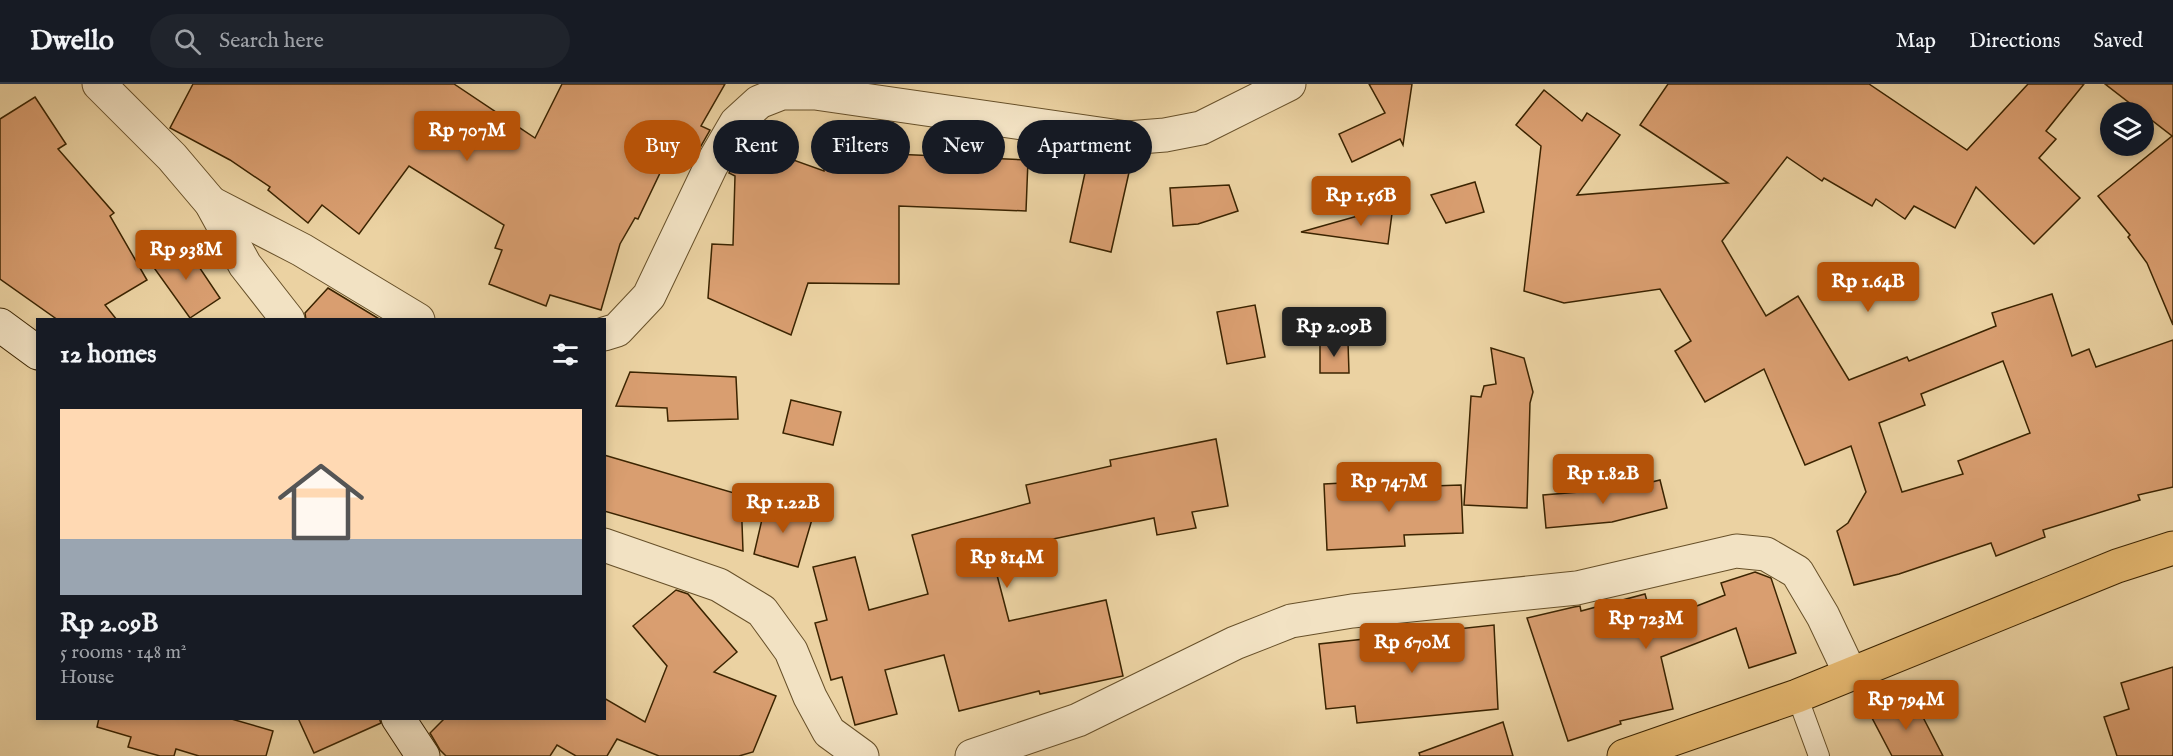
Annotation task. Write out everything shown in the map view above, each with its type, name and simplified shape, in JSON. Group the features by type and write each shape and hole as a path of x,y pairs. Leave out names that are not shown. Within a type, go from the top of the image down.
{"highway":[{"path":"1624,756 1797,696 2116,566 2173,548"}],"street":[{"path":"99,84 172,156 211,203 246,265 286,318"},
{"path":"606,333 617,330 650,296 711,166 736,123 759,102 782,93 815,93 1127,138 1165,135 1201,128 1289,84"},
{"path":"211,203 302,250 415,318"},
{"path":"0,325 36,352"},
{"path":"606,546 719,585 762,611 791,651 810,697 829,732 862,756"},
{"path":"972,756 1078,720 1235,644 1291,621 1352,611 1577,588 1736,551 1766,554 1797,572 1823,616 1850,673"},
{"path":"399,720 423,756"}],"lane":[{"path":"1797,696 1819,756"}],"building":[{"path":"193,84 454,84 535,138 562,84 725,84 701,126 701,120 624,120 624,174 660,174 638,219 635,218 620,244 601,310 550,295 546,306 489,284 502,250 495,248 504,225 409,166 359,234 322,205 308,223 268,190 270,187 230,160 170,128"},
{"path":"1369,84 1412,84 1403,145 1400,139 1352,162 1339,134 1385,113"},
{"path":"1668,84 1869,84 1967,150 2028,84 2084,84 2046,131 2056,139 2039,158 2080,198 2034,244 1976,187 1955,228 1914,206 1905,219 1876,199 1872,206 1824,178 1822,181 1787,157 1722,241 1766,316 1798,296 1849,380 1907,357 1909,361 1996,326 1992,313 2052,294 2072,356 2089,349 2096,367 2173,340 2173,487 2138,495 2140,500 2043,530 2045,537 1996,556 1991,543 1899,574 1854,585 1837,531 1848,523 1866,492 1851,446 1805,465 1764,369 1705,402 1675,351 1691,341 1660,289 1564,303 1524,291 1541,146 1516,125 1544,90 1582,121 1587,113 1620,135 1577,195 1728,183 1640,125","holes":["2003,361 2030,433 1958,461 1963,474 1902,492 1879,423 1925,405 1921,394"]},
{"path":"2105,84 2173,84 2173,325 2147,263 2128,237 2130,235 2098,196 2147,156 2154,156 2154,151 2172,136 2154,122 2154,102 2128,102"},
{"path":"35,97 66,144 58,149 114,213 110,216 147,280 105,305 115,318 55,318 0,279 0,119"},
{"path":"701,126 710,130 701,146"},
{"path":"910,155 922,155 922,174 1005,174 1005,159 1017,160 1017,174 1027,174 1026,211 899,206 899,284 808,283 791,335 708,298 712,244 733,245 735,176 731,174 799,174 799,162 811,166 811,174 910,174"},
{"path":"1085,174 1129,174 1111,252 1070,242"},
{"path":"1475,182 1484,212 1446,223 1431,195"},
{"path":"1229,185 1238,211 1198,224 1173,226 1170,188"},
{"path":"1393,206 1388,244 1301,232"},
{"path":"175,249 187,249 220,298 190,318 152,265"},
{"path":"328,288 378,318 306,318 305,313"},
{"path":"1255,305 1265,357 1227,364 1217,312"},
{"path":"1348,342 1349,373 1320,373 1320,343"},
{"path":"1491,348 1524,358 1533,392 1530,403 1527,508 1464,505 1471,396 1481,397 1484,386 1496,384"},
{"path":"630,372 736,377 738,419 668,421 667,408 616,406"},
{"path":"791,400 841,412 833,445 783,433"},
{"path":"1216,439 1228,506 1192,512 1196,528 1157,535 1154,518 991,552 1009,621 1106,600 1123,676 1040,694 1039,691 959,711 944,655 885,670 897,714 855,725 842,677 831,680 815,623 827,620 813,567 855,557 869,610 928,594 912,535 1030,503 1026,485 1111,466 1110,460"},
{"path":"606,456 741,495 743,551 606,512"},
{"path":"1402,480 1402,487 1461,485 1463,533 1404,535 1405,546 1327,550 1324,484"},
{"path":"1660,480 1667,508 1612,522 1546,528 1543,495 1628,488"},
{"path":"766,502 813,516 798,567 754,554"},
{"path":"1755,572 1771,578 1796,653 1749,668 1736,628 1661,657 1673,709 1620,721 1621,724 1568,741 1527,618 1580,606 1581,611 1645,594 1653,623 1725,595 1721,583"},
{"path":"676,590 688,594 737,652 714,672 776,696 753,752 739,756 659,756 617,739 607,756 576,756 557,745 550,756 446,756 430,733 443,720 606,720 606,699 645,722 667,666 633,626"},
{"path":"1494,625 1498,709 1357,723 1355,706 1326,709 1319,644"},
{"path":"2173,667 2173,756 2117,756 2104,717 2129,709 2121,683"},
{"path":"1912,696 1943,756 1892,756 1871,716"},
{"path":"99,720 235,720 273,731 266,756 199,756 176,749 174,756 160,756 128,747 131,737 97,727"},
{"path":"299,720 380,720 381,723 314,753"},
{"path":"1503,722 1513,756 1420,756 1419,753"}]}
